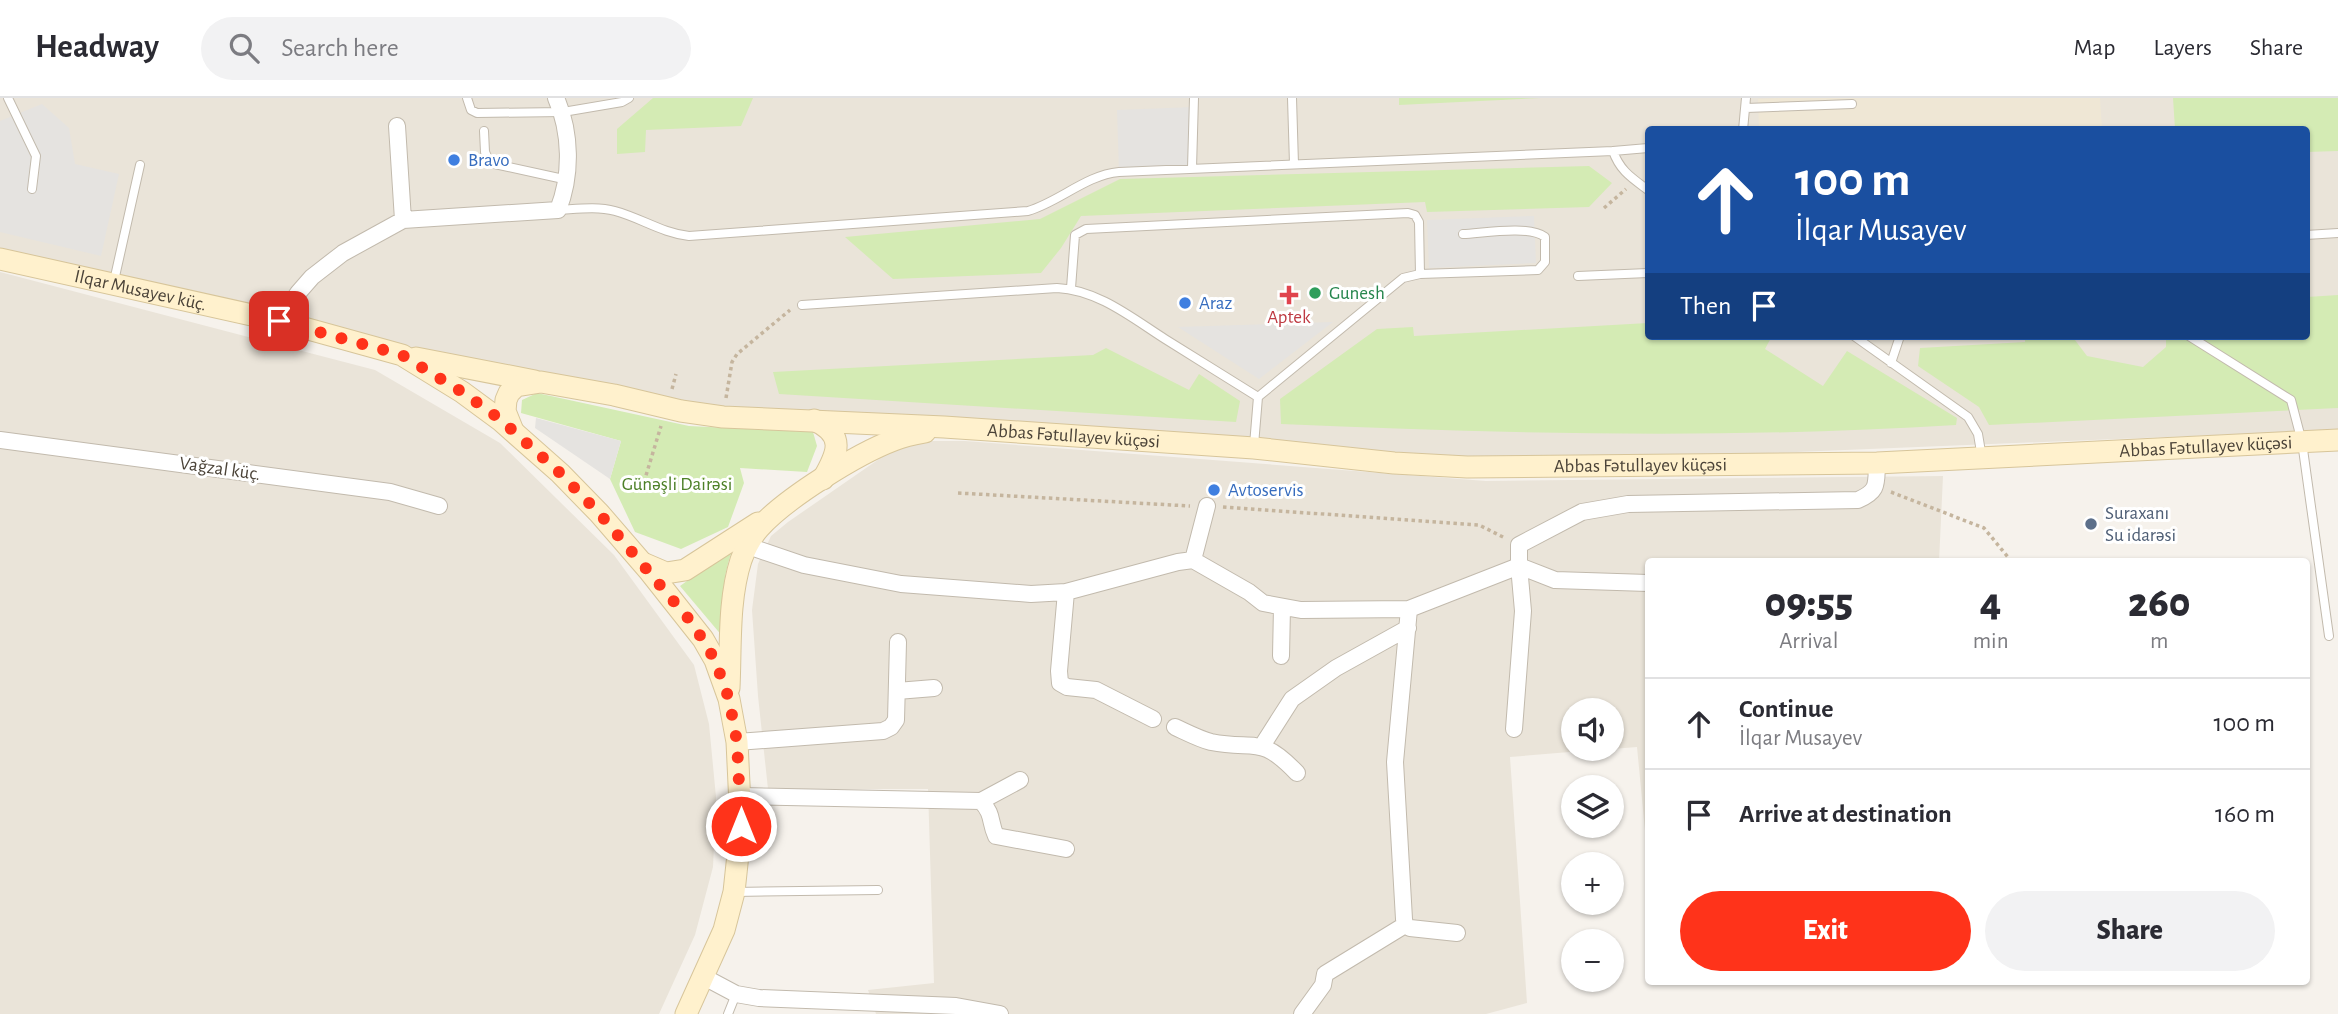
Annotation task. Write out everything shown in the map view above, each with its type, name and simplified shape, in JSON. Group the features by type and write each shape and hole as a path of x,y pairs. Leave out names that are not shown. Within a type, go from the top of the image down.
{"main road":[{"name":"İlqar Musayev küç.","path":"0,259 279,321 402,355"},
{"name":"Abbas Fətullayev küçəsi","path":"402,355 723,417 944,427 1254,448 1394,463 1467,467 1877,463 2338,440"},
{"path":"402,355 462,392 513,431 576,489 643,563 703,639 715,660 729,699 737,742 741,796 740,851 734,892 724,930 686,1014"},
{"path":"513,431 505,411 509,393 516,386 541,382"},
{"path":"813,420 832,431 836,440 834,460 822,480"},
{"path":"643,563 666,573 685,570 860,456 894,440 944,427"},
{"path":"729,699 737,573 748,546 761,526 780,510"}],"street":[{"path":"279,321 313,277 343,253 403,220 558,210 568,180 566,138 559,105"},
{"path":"397,126 403,220"},
{"name":"Vağzal küç.","path":"0,440 390,492 439,506"},
{"path":"1514,729 1523,611 1519,545 1582,513 1628,504 1858,500 1869,495 1876,486 1877,463"},
{"path":"1193,560 1207,506"},
{"path":"748,546 804,565 901,584 1031,594 1066,592 1193,560 1264,603 1301,610 1409,609 1519,566 1555,580 1645,583"},
{"path":"1066,592 1060,683 1067,687 1096,690 1153,719"},
{"path":"1281,656 1282,607"},
{"path":"1405,925 1395,762 1409,609"},
{"path":"1262,746 1292,699 1336,668 1408,628"},
{"path":"737,742 883,731 891,727 896,720 898,642"},
{"path":"897,691 934,688"},
{"path":"1175,727 1211,742 1262,746 1281,756 1297,773"},
{"path":"741,796 981,801 1020,780"},
{"path":"981,801 991,812 992,828 996,836 1066,849"},
{"path":"1405,925 1410,928 1457,933"},
{"path":"1302,1014 1323,985 1325,974 1405,925"},
{"path":"704,977 736,994 759,998 956,1006 1000,1014"}],"lane":[{"path":"8,98 36,156 32,189"},
{"path":"467,98 471,110 477,113 622,102 629,98"},
{"path":"1192,169 1194,98"},
{"path":"1292,98 1294,164"},
{"path":"1744,126 1746,98"},
{"path":"1746,108 1852,104"},
{"path":"484,131 485,152 490,163 568,180"},
{"path":"558,210 617,211 662,231 689,236 1028,211 1044,206 1111,173 1645,148"},
{"path":"1613,151 1623,172 1645,188"},
{"path":"113,284 140,164"},
{"path":"1071,288 1075,235 1086,229 1394,214 1415,215 1419,222 1420,274"},
{"path":"1254,448 1258,397 1403,278 1420,274 1538,270 1545,262 1545,237 1539,233 1527,231 1463,234"},
{"path":"2310,235 2338,233"},
{"path":"1578,275 1645,273"},
{"path":"802,305 1071,288 1114,306 1258,397"},
{"path":"1859,340 1968,417 1978,434 1982,458"},
{"path":"1891,363 1899,340"},
{"path":"2195,340 2291,400 2302,442 2329,636"},
{"path":"734,892 878,890"},
{"path":"728,1014 736,994"}],"path":[{"path":"1604,208 1636,181"},
{"path":"723,417 732,362 737,354 792,308 802,305"},
{"path":"1876,486 1984,528 2009,558"},
{"path":"958,493 1207,506 1479,525 1519,545"}],"shaded area":[{"path":"0,98 2338,98 2338,430 1448,466 723,417 0,259"},
{"path":"2100,98 2102,126 1759,126 1758,99"},
{"path":"42,104 69,128 75,164 119,174 101,256 0,232 0,121"},
{"path":"1194,107 1192,168 1119,172 1117,110"},
{"path":"1534,216 1536,263 1429,268 1427,220"},
{"path":"0,272 375,370 500,443 614,555 694,665 709,724 716,797 713,867 695,935 659,1014 0,1014"},
{"path":"1333,322 1259,379 1178,327"},
{"path":"536,418 621,441 610,479 535,428"},
{"path":"919,441 965,441 1486,481 1943,476 1939,558 1645,558 1645,831 1637,747 1624,748 1624,698 1561,698 1561,753 1510,757 1527,1003 1486,1014 876,1014 868,990 934,983 928,789 768,789 752,610 758,564 771,536 895,448"}],"green space":[{"path":"653,98 753,98 741,126 646,130 645,152 617,154 617,129"},
{"path":"1399,98 1541,98 1399,105"},
{"path":"2173,98 2338,98 2338,151 2310,152 2310,126 2175,126"},
{"path":"1589,166 1612,183 1589,207 1427,212 1425,202 1081,216 1041,273 893,279 845,237 1040,219 1120,179"},
{"path":"2338,295 2338,408 1989,425 1979,407 1918,366 1920,348 2025,340 2075,340 2087,356 2143,367 2166,347 2166,340 2310,340 2310,297"},
{"path":"1645,323 1645,340 1770,340 1765,349 1823,386 1847,351 1957,418 1956,425 1788,432 1619,434 1281,424 1280,399 1377,329 1413,327 1414,336"},
{"path":"1106,348 1189,390 1199,374 1240,401 1236,422 779,394 773,372 1093,355"},
{"name":"Günəşli Dairəsi","path":"537,393 689,426 813,432 817,446 807,472 740,468 744,483 728,527 681,549 635,532 610,479 621,441 521,413 522,400"},
{"path":"733,548 723,592 723,637 680,586"}],"place":[{"name":"Bravo","path":"454,160"},
{"name":"Gunesh","path":"1315,293"},
{"name":"Aptek","path":"1289,295"},
{"name":"Araz","path":"1185,303"},
{"name":"Avtoservis","path":"1214,490"},
{"name":"Suraxanı Su idarəsi","path":"2091,524"}],"route":[{"path":"279,321 402,355 500,419 560,473 599,513 693,624 715,660 729,699 737,742 741,826"}]}
